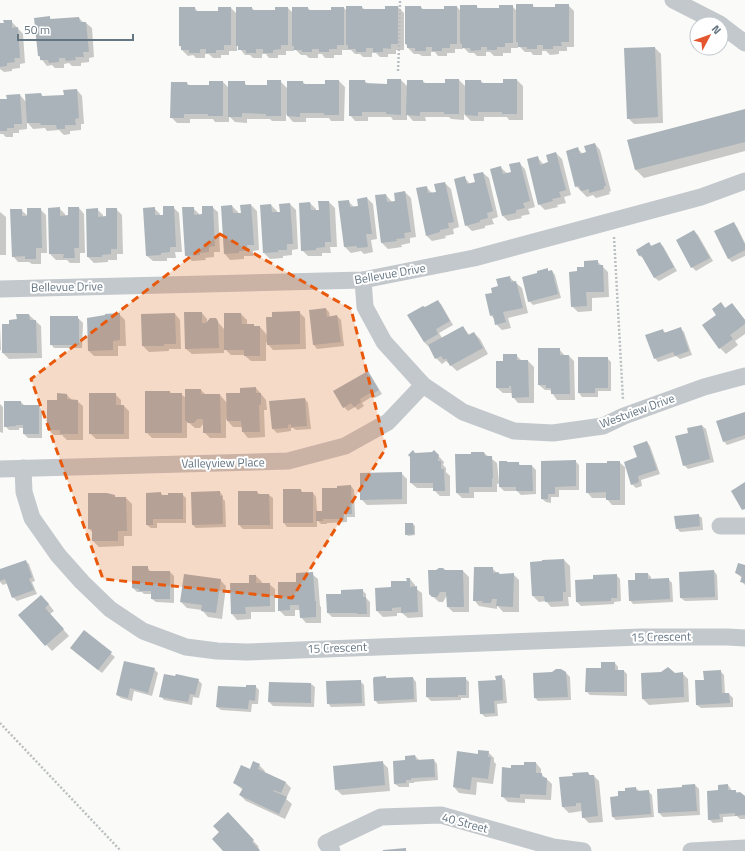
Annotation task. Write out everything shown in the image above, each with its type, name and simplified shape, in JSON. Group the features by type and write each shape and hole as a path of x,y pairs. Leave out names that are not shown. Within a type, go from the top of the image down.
{"street":[{"path":"673,0 704,16"},
{"path":"729,31 745,44"},
{"name":"Bellevue Drive","path":"0,289 362,280 474,258 701,197 745,180"},
{"name":"Westview Drive","path":"362,280 365,307 384,342 423,385 463,412 514,431 553,433 603,426 624,416 704,386 745,376"},
{"name":"Valleyview Place","path":"0,468 288,461 345,446 388,422 423,385"},
{"name":"15 Crescent","path":"23,468 24,492 32,518 63,560 82,582 110,609 143,631 186,647 217,651 247,652 633,637 727,636 745,638"},
{"path":"720,526 745,526"},
{"name":"40 Street","path":"329,847 381,817 441,816 553,847 582,851"},
{"path":"691,851 745,848"}],"path":[{"path":"398,71 400,48 400,0"},
{"path":"613,220 624,416"},
{"path":"0,723 121,851"}],"highlighted area":[{"path":"220,234 351,309 386,448 292,598 103,579 31,379"}],"building":[{"path":"516,4 533,4 533,7 555,7 555,4 569,4 569,42 561,42 562,46 553,46 553,49 543,49 543,45 537,45 537,49 518,47 518,42 516,42"},
{"path":"460,5 477,5 477,8 499,8 499,5 513,5 513,43 505,43 505,47 497,47 497,50 487,50 487,47 481,47 481,50 471,51 470,48 462,48 462,44 460,43"},
{"path":"346,6 362,6 362,9 385,9 385,6 398,6 398,44 391,44 391,49 383,48 383,52 373,52 373,48 366,48 366,52 356,52 356,49 348,49 348,45 346,45"},
{"path":"405,6 421,6 421,9 444,9 444,6 457,6 457,44 450,44 450,48 442,48 442,51 432,51 432,47 426,47 426,51 415,51 415,48 407,48 407,44 405,44"},
{"path":"179,7 195,7 195,11 218,11 218,7 231,7 231,45 224,45 224,50 216,50 216,53 206,53 206,49 200,49 200,53 189,53 189,50 181,50 181,46 179,46"},
{"path":"236,7 252,7 252,10 275,10 275,7 288,7 288,45 281,45 281,49 273,50 273,53 263,53 263,49 256,49 256,53 246,53 246,50 238,50 238,46 236,46"},
{"path":"292,7 308,7 308,10 331,10 331,7 344,7 344,45 337,45 337,49 329,49 329,52 319,52 319,49 312,49 312,52 294,50 294,46 292,46"},
{"path":"50,16 50,19 79,17 80,22 86,22 89,52 83,52 84,57 75,57 76,60 66,61 65,58 59,58 59,62 49,63 48,60 40,60 40,56 38,56 34,18"},
{"path":"3,20 12,20 12,28 18,27 20,58 14,58 15,62 7,63 7,66 0,67 0,23 4,23"},
{"path":"655,47 658,117 627,119 624,48"},
{"path":"387,79 401,79 401,115 386,114 386,112 362,112 362,116 349,116 349,80 365,80 365,83 387,84"},
{"path":"445,79 459,79 459,114 444,114 444,112 420,112 420,116 406,115 407,80 423,80 423,83 445,83"},
{"path":"503,79 517,79 517,114 502,114 502,112 478,112 478,116 465,115 465,80 481,80 481,83 503,83"},
{"path":"267,80 281,80 281,116 242,113 242,117 228,117 228,81 245,81 245,85 267,85"},
{"path":"325,80 339,80 339,115 324,115 324,113 300,113 300,117 287,116 287,81 303,81 303,84 325,84"},
{"path":"209,81 223,81 223,116 208,116 208,114 184,114 184,118 170,118 171,82 187,82 187,85 209,85"},
{"path":"77,89 79,118 75,119 76,125 65,125 65,129 57,129 56,125 27,123 25,94 41,93 42,96 64,95 63,90"},
{"path":"20,94 22,124 14,124 14,128 7,128 7,131 0,131 0,99 7,99 6,95"},
{"path":"745,109 745,142 635,170 627,140"},
{"path":"595,143 606,186 604,186 604,189 589,193 589,189 581,191 579,186 575,187 566,151 578,147 580,154 586,152 584,146"},
{"path":"556,152 566,190 559,192 561,197 538,205 527,159 538,156 540,165 548,162 546,155"},
{"path":"520,162 530,201 523,203 525,208 516,210 516,213 502,216 490,169 501,166 503,174 511,172 509,164"},
{"path":"483,172 493,211 487,213 488,218 465,226 454,179 465,176 467,184 475,182 473,174"},
{"path":"445,182 454,222 448,223 449,228 426,236 416,188 427,186 428,193 436,192 434,184"},
{"path":"405,191 411,232 404,233 405,238 396,239 397,241 381,243 375,195 386,194 387,202 395,201 394,193"},
{"path":"367,197 372,234 366,234 368,247 344,247 338,201 349,200 350,207 358,206 357,199"},
{"path":"318,201 329,201 331,242 325,242 325,247 316,248 316,250 301,251 299,203 310,202 311,210 319,210"},
{"path":"290,203 293,244 287,244 287,250 263,253 260,205 271,204 272,212 280,212 279,204"},
{"path":"251,204 254,245 247,245 248,251 224,254 221,206 232,205 233,213 241,213 240,205"},
{"path":"163,206 174,206 176,247 170,247 170,252 161,253 161,255 146,256 143,208 155,207 155,215 163,215"},
{"path":"202,206 213,206 215,246 209,247 209,252 200,253 200,255 185,256 182,207 194,207 194,215 202,214"},
{"path":"60,207 60,216 68,215 68,207 79,207 79,248 74,248 75,258 63,258 64,254 49,254 48,208"},
{"path":"27,208 41,208 42,248 36,248 36,259 25,259 25,256 12,257 10,209 22,209 22,216 27,216"},
{"path":"98,208 98,217 106,216 106,208 117,208 117,249 111,249 111,254 102,255 102,257 87,257 86,209"},
{"path":"734,222 745,245 745,250 728,259 714,231"},
{"path":"694,230 710,258 691,268 676,240"},
{"path":"649,242 651,246 660,242 674,267 654,278 641,255 639,256 636,250"},
{"path":"598,260 598,265 603,265 604,292 586,292 587,306 571,307 569,272 577,271 577,267 584,267 584,261"},
{"path":"548,268 548,271 552,270 558,294 528,302 522,277"},
{"path":"510,276 511,282 516,281 523,308 503,312 506,322 495,325 493,315 490,316 485,294 492,293 491,288 498,286 496,279"},
{"path":"438,300 450,321 436,329 438,334 424,342 407,315"},
{"path":"721,302 725,308 732,303 745,320 745,324 730,335 733,339 719,349 702,325 716,315 712,309"},
{"path":"326,308 327,317 337,315 341,342 313,345 309,310"},
{"path":"300,311 300,344 267,345 266,317 272,317 272,312"},
{"path":"184,312 202,312 202,323 206,323 210,318 216,318 218,321 219,348 185,349"},
{"path":"120,313 120,340 113,341 113,350 88,351 87,318 105,314"},
{"path":"175,313 176,344 164,344 164,346 142,346 141,314"},
{"path":"224,313 241,313 242,324 254,324 254,326 260,326 260,356 244,356 244,350 224,350"},
{"path":"16,314 29,314 30,320 36,320 37,353 2,353 2,324 9,324 9,320 17,319"},
{"path":"50,316 78,316 79,345 50,345"},
{"path":"463,326 468,335 474,332 483,348 450,366 446,358 444,360 441,356 435,359 428,345"},
{"path":"681,327 689,351 675,356 673,352 654,359 645,335 663,329 664,333"},
{"path":"538,348 560,348 560,355 569,355 570,394 551,394 551,388 546,388 546,385 538,385"},
{"path":"503,354 517,354 517,360 528,360 529,397 512,398 511,386 509,386 509,388 496,388 496,361 503,361"},
{"path":"578,357 608,357 608,388 595,388 595,393 578,393"},
{"path":"368,371 379,390 360,399 361,402 354,407 351,403 343,408 333,391"},
{"path":"256,387 256,393 261,393 261,405 259,405 260,432 242,432 241,421 227,421 226,393 240,393 240,388"},
{"path":"185,389 201,389 201,394 220,394 221,433 203,433 203,419 197,419 194,423 188,423 185,420"},
{"path":"145,391 170,391 170,393 182,393 182,433 145,433"},
{"path":"57,393 67,394 67,399 78,400 78,434 60,434 60,430 47,430 47,400 57,400"},
{"path":"89,393 116,393 116,405 124,405 124,434 89,434"},
{"path":"305,398 307,426 291,427 291,424 288,425 288,428 272,429 269,401"},
{"path":"4,401 21,401 21,405 39,405 39,434 23,434 23,425 4,427"},
{"path":"745,412 745,435 723,442 716,421"},
{"path":"702,425 710,459 683,466 675,436 688,433 687,428"},
{"path":"647,441 657,470 638,476 639,482 631,485 624,462 637,457 633,446"},
{"path":"413,450 415,453 432,452 434,450 439,455 438,461 441,461 441,469 444,469 445,491 433,491 433,483 410,483 410,457 408,455"},
{"path":"471,452 484,452 485,456 492,456 492,487 469,487 469,493 456,493 455,454 471,454"},
{"path":"576,460 576,486 555,487 555,494 548,494 548,499 541,499 541,461"},
{"path":"499,461 519,462 519,465 532,465 533,491 516,491 516,487 499,487"},
{"path":"607,461 620,461 620,500 606,500 606,492 586,493 586,463 607,463"},
{"path":"402,472 402,499 360,500 360,473"},
{"path":"745,482 745,509 742,510 731,491"},
{"path":"351,485 352,514 344,514 344,519 323,519 323,521 316,521 316,511 322,511 322,488 337,488 337,486"},
{"path":"283,489 301,489 301,492 313,492 313,523 283,523"},
{"path":"220,491 220,496 222,496 223,524 192,525 191,492"},
{"path":"238,491 257,491 258,494 269,494 270,525 238,525"},
{"path":"161,492 161,495 168,495 168,493 183,493 183,519 153,519 153,525 146,525 146,493"},
{"path":"88,493 107,493 115,495 115,497 126,497 127,531 118,531 118,541 92,541 92,529 88,529"},
{"path":"699,514 700,526 676,529 674,516"},
{"path":"405,523 413,523 414,534 405,535"},
{"path":"564,559 566,592 563,592 563,601 545,602 544,596 532,596 530,562"},
{"path":"26,560 32,577 29,579 34,590 12,598 5,579 0,581 0,569"},
{"path":"738,563 745,565 745,583 740,582 742,576 735,573"},
{"path":"132,566 148,566 148,571 170,571 170,599 151,599 151,591 139,591 139,589 132,588"},
{"path":"474,567 493,567 493,573 514,573 513,607 496,606 497,599 492,599 491,603 473,601"},
{"path":"443,568 445,570 463,570 464,607 447,607 446,592 440,592 437,597 432,597 429,594 428,570 436,570"},
{"path":"714,570 715,597 680,598 679,572"},
{"path":"313,572 316,617 300,618 299,605 290,605 290,610 278,611 278,582 296,582 296,573"},
{"path":"635,573 648,573 648,579 669,578 670,599 629,601 628,580 635,580"},
{"path":"184,574 221,579 216,613 201,611 202,605 180,602"},
{"path":"617,574 617,598 611,598 611,601 576,602 575,580 593,579 593,575"},
{"path":"249,575 256,575 256,583 270,583 270,606 245,607 246,614 231,614 230,583 249,583"},
{"path":"406,578 410,578 410,587 417,586 418,612 401,613 401,607 392,608 392,611 376,611 375,588 391,587 391,581 407,581"},
{"path":"363,589 363,597 366,597 367,614 327,613 326,594 341,594 341,590"},
{"path":"41,595 49,604 45,608 64,629 45,646 18,615"},
{"path":"84,630 112,652 98,670 70,648"},
{"path":"124,661 155,668 148,693 130,688 128,698 116,695"},
{"path":"601,662 615,662 615,670 624,670 624,692 585,692 586,668 601,668"},
{"path":"668,667 675,673 683,672 684,697 642,699 641,673 661,672"},
{"path":"556,669 561,669 566,672 568,697 534,698 533,673 552,672"},
{"path":"721,670 722,693 729,693 730,703 696,705 695,680 704,680 703,671"},
{"path":"164,674 175,676 176,674 199,679 195,695 190,694 188,702 159,697"},
{"path":"502,675 503,700 494,701 495,713 480,714 478,681 496,680 495,676"},
{"path":"386,676 386,678 413,677 414,699 374,701 373,679 374,677"},
{"path":"466,677 466,695 458,695 458,697 426,697 426,678"},
{"path":"361,680 362,703 327,704 326,681"},
{"path":"269,682 311,683 311,703 268,702"},
{"path":"246,685 256,685 255,701 249,700 248,709 216,707 218,686 246,687"},
{"path":"478,750 489,751 488,757 491,757 488,779 472,777 470,790 453,787 457,751 478,754"},
{"path":"415,755 416,760 434,759 435,777 411,778 411,780 406,780 406,783 394,784 393,761 405,760 405,756"},
{"path":"253,761 260,764 258,769 286,782 281,793 274,790 273,791 287,797 279,814 239,795 243,788 233,783 241,765 250,769"},
{"path":"383,761 385,785 335,790 333,766"},
{"path":"524,762 536,762 536,773 542,773 542,777 547,778 546,795 520,794 520,798 501,797 502,767 511,768 511,765 524,765"},
{"path":"588,772 589,775 594,775 598,816 582,818 581,803 576,803 576,806 562,807 559,777 573,776 572,773"},
{"path":"695,784 697,811 658,813 657,789 682,787 682,785"},
{"path":"728,784 728,790 736,790 736,793 740,792 745,796 745,815 735,816 735,813 719,814 720,819 708,820 707,791 718,790 718,785"},
{"path":"636,787 636,791 649,790 651,814 612,817 610,797 618,796 618,791 625,791 625,788"},
{"path":"228,812 254,840 252,842 260,850 259,851 223,851 212,839 219,832 213,826"},
{"path":"406,848 406,851 383,851 383,850"}]}
